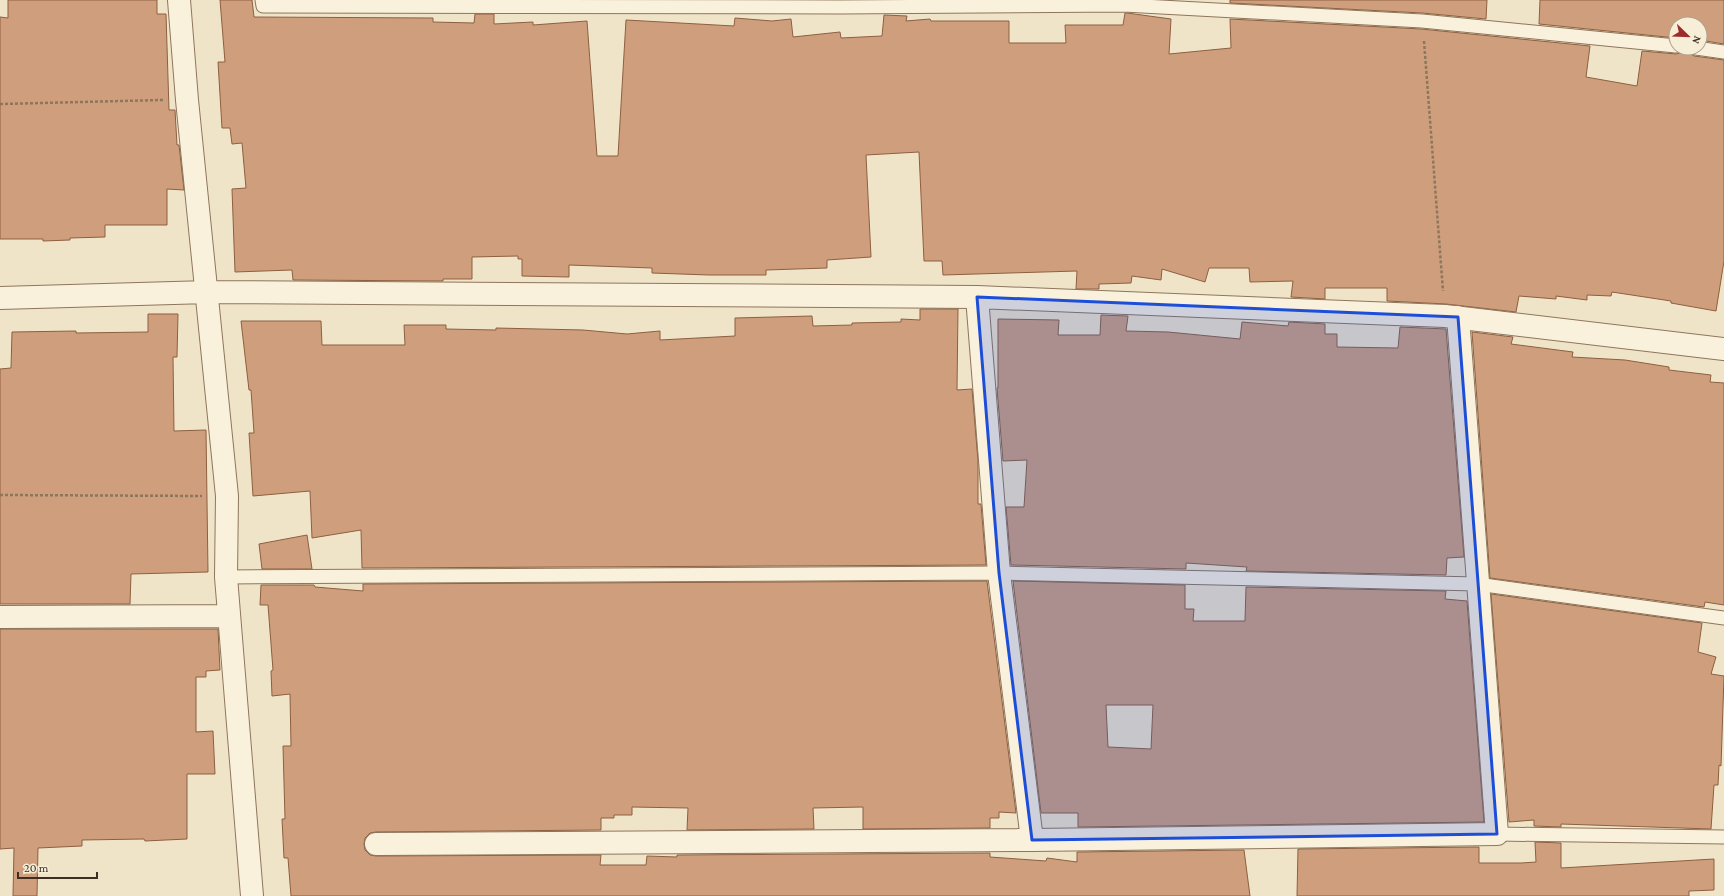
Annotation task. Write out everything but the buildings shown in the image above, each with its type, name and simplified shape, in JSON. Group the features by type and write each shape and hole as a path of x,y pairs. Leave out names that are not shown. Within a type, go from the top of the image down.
{"street":[{"path":"179,0 187,100 208,292 227,496 226,577 252,896"},
{"path":"0,298 208,292 977,297 1452,317 1724,349"},
{"path":"977,297 999,573 1032,840"},
{"path":"376,844 1032,840 1497,834 1477,584 1452,317"},
{"path":"0,617 229,616"}],"lane":[{"path":"262,0 263,6 840,7 1124,5 1422,21 1668,45"},
{"path":"1708,50 1724,52"},
{"path":"226,577 999,573 1477,584 1724,618"},
{"path":"1497,834 1724,836"}],"path":[{"path":"1422,21 1452,317"},
{"path":"0,104 187,100"},
{"path":"0,494 227,496"}],"highlighted area":[{"path":"977,297 1458,317 1497,834 1032,840 999,573"}]}
